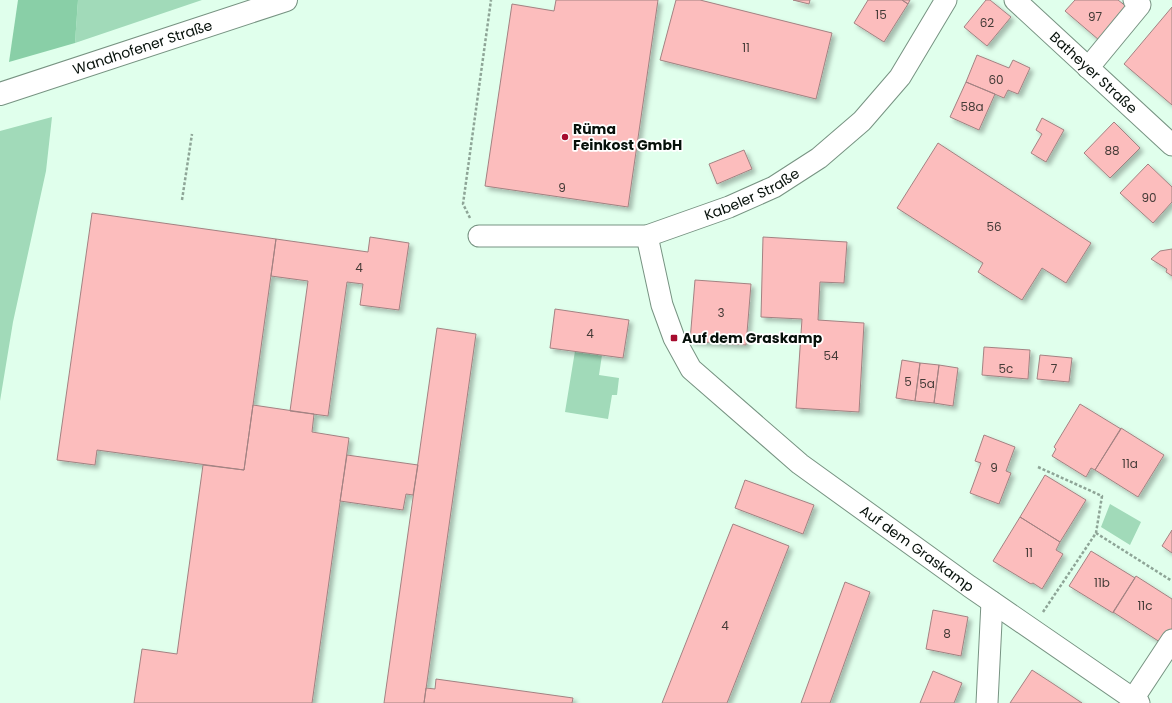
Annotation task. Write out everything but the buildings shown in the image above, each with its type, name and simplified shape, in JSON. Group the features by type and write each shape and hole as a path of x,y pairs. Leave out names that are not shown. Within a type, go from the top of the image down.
{"main road":[{"name":"Wandhofener Straße","path":"0,94 286,0"}],"street":[{"name":"Kabeler Straße","path":"479,236 647,236 729,207 774,187 819,158 862,120 900,77 946,0"},
{"name":"Batheyer Straße","path":"1015,0 1172,145"},
{"path":"1088,68 1140,5 1134,0"},
{"name":"Auf dem Graskamp","path":"647,236 662,305 674,338 691,369 800,464 992,602 1136,701 1172,640"},
{"path":"987,703 992,602"}],"path":[{"path":"479,236 462,204 491,0"},
{"path":"182,200 192,134"},
{"path":"1033,629 1096,533 1102,496 1038,467"},
{"path":"1096,533 1172,581"}],"green space":[{"path":"18,0 78,0 75,43 9,62"},
{"path":"78,0 202,0 75,43"},
{"path":"52,117 46,171 13,322 0,401 0,131"},
{"path":"575,351 602,355 599,375 619,378 617,395 612,395 608,419 565,412"},
{"path":"1110,504 1141,522 1130,545 1101,527"}],"place":[{"name":"Rüma Feinkost GmbH","path":"565,137"},
{"name":"Auf dem Graskamp","path":"674,338"}]}
